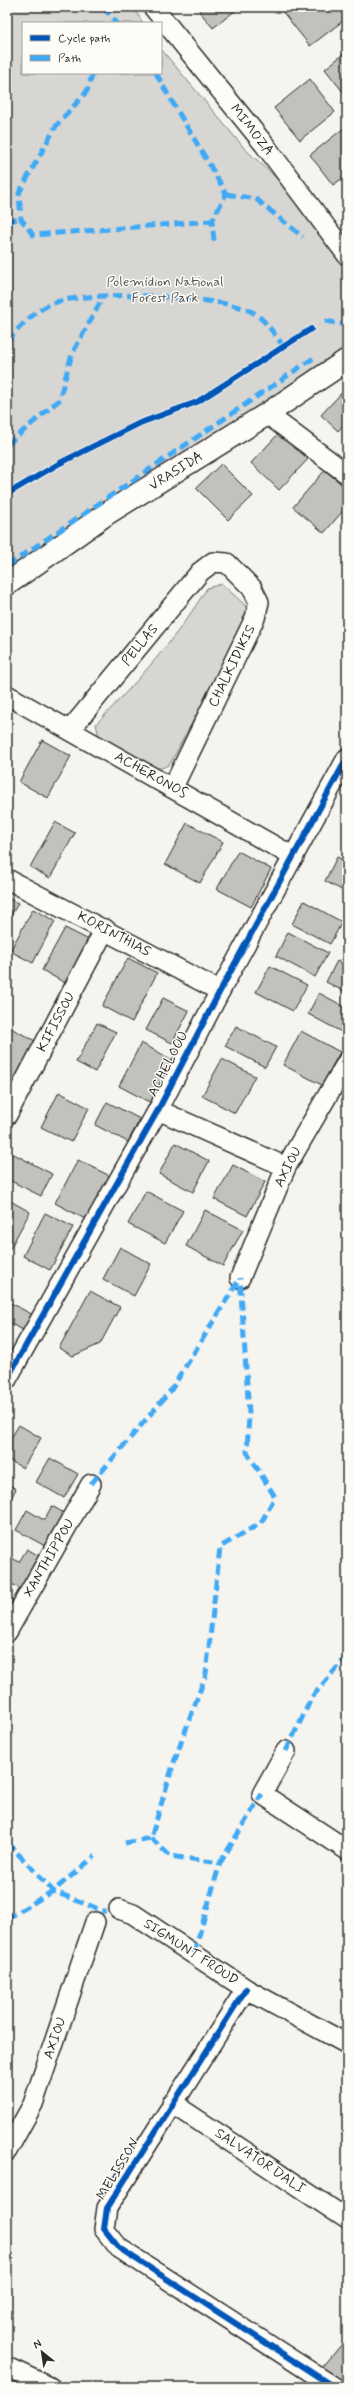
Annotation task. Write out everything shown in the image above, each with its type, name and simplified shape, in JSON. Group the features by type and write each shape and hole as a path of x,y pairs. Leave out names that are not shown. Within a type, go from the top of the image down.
{"street":[{"name":"MIMOZA","path":"153,7 264,144 347,255"},
{"name":"VRASIDA","path":"7,584 106,514 266,414 347,360"},
{"path":"266,414 347,474"},
{"name":"PELLAS","path":"70,730 200,572 213,562"},
{"name":"CHALKIDIKIS","path":"173,787 255,618 259,602 252,588 227,563 213,562"},
{"name":"ACHERONOS","path":"7,695 173,787 294,857"},
{"name":"ACHELOOU","path":"7,1379 158,1110 220,991 347,758"},
{"name":"KORINTHIAS","path":"7,879 220,991"},
{"name":"KIFISSOU","path":"7,1115 104,929"},
{"name":"AXIOU","path":"240,1278 286,1167 347,1062"},
{"path":"158,1110 286,1167"},
{"name":"XANTHIPPOU","path":"7,1632 91,1484"},
{"path":"286,1751 262,1794 347,1850"},
{"name":"SIGMUNT FROUD","path":"118,1908 133,1914 246,1989 347,2044"},
{"name":"AXIOU","path":"7,2151 32,2104 95,1922"},
{"name":"MELISSON","path":"246,1989 172,2103 107,2208 104,2229 119,2248 334,2387"},
{"name":"SALVATOR DALI","path":"172,2103 347,2219"},
{"path":"7,2367 50,2387"}],"green space":[{"name":"Polemidion National Forest Park","path":"7,7 133,7 142,22 22,22 22,74 162,74 162,50 245,149 331,228 347,254 347,358 7,579"},
{"path":"222,584 245,605 249,615 170,764 162,768 152,768 99,737 96,724 170,642 207,588"}],"building":[{"path":"205,7 240,7 213,28 199,11"},
{"path":"286,7 338,7 347,18 310,46 282,11"},
{"path":"347,51 347,97 325,69"},
{"path":"310,79 335,112 300,140 274,108"},
{"path":"344,128 347,133 347,175 333,185 310,155"},
{"path":"347,387 347,421 338,431 321,415"},
{"path":"280,432 308,459 279,490 251,463"},
{"path":"221,464 253,496 228,520 196,488"},
{"path":"325,470 347,489 347,506 324,533 293,507"},
{"path":"42,740 71,756 48,798 19,782"},
{"path":"55,822 75,833 50,878 30,867"},
{"path":"187,823 223,842 200,883 165,864"},
{"path":"238,851 271,869 251,907 217,889"},
{"path":"337,857 347,862 347,893 325,881"},
{"path":"7,898 18,903 7,923"},
{"path":"304,901 342,922 330,944 292,924"},
{"path":"33,909 55,921 33,963 10,951"},
{"path":"65,928 89,940 65,983 42,970"},
{"path":"288,932 328,953 315,977 276,956"},
{"path":"128,958 157,973 132,1022 102,1006"},
{"path":"337,961 347,966 347,993 326,982"},
{"path":"270,966 307,985 293,1011 256,992"},
{"path":"319,993 347,1008 347,1035 308,1014"},
{"path":"163,998 189,1011 172,1043 146,1030"},
{"path":"97,1023 116,1032 95,1072 76,1062"},
{"path":"7,1026 37,1042 16,1080 7,1075"},
{"path":"236,1026 276,1047 265,1067 225,1046"},
{"path":"301,1031 340,1052 322,1085 283,1065"},
{"path":"141,1043 173,1060 151,1103 119,1086"},
{"path":"222,1059 255,1076 235,1113 202,1096"},
{"path":"59,1092 89,1108 71,1142 41,1127"},
{"path":"107,1102 140,1119 128,1142 95,1125"},
{"path":"175,1143 209,1161 193,1192 159,1174"},
{"path":"12,1153 52,1174 41,1196 7,1179 7,1162"},
{"path":"78,1160 110,1176 87,1220 55,1203"},
{"path":"233,1165 265,1182 247,1216 214,1199"},
{"path":"146,1191 183,1211 165,1243 128,1224"},
{"path":"7,1199 30,1212 7,1254"},
{"path":"205,1210 243,1230 223,1266 186,1246"},
{"path":"45,1213 73,1227 50,1270 23,1256"},
{"path":"120,1247 151,1264 134,1296 103,1279"},
{"path":"90,1291 120,1307 100,1344 73,1356 59,1348"},
{"path":"7,1301 35,1316 27,1332 7,1322"},
{"path":"19,1425 41,1438 23,1468 7,1459 7,1444"},
{"path":"50,1458 78,1474 64,1498 36,1482"},
{"path":"7,1484 16,1489 7,1505"},
{"path":"52,1506 64,1513 45,1546 16,1530 27,1510 44,1520"},
{"path":"27,1549 41,1557 22,1590 7,1581 7,1555 19,1562"},
{"path":"7,1597 16,1602 7,1616"},
{"path":"347,2338 347,2387 345,2387 322,2368"}],"marked path":[{"path":"103,7 116,22"},
{"path":"93,74 87,91 56,126 19,193 21,219 33,235 212,221"},
{"path":"157,74 226,194 212,221 214,241"},
{"path":"226,194 256,199 303,237"},
{"path":"7,221 21,219"},
{"path":"7,341 33,315 51,304 68,299 91,297 148,296 228,304 246,309 263,320 284,347"},
{"path":"7,445 59,400 72,354 103,297"},
{"path":"325,321 347,325"},
{"path":"7,566 315,357"},
{"path":"91,1484 171,1390 240,1278"},
{"path":"125,1843 151,1838 173,1765 206,1674 220,1547 261,1523 275,1497 247,1452 249,1414 240,1278"},
{"path":"286,1751 312,1697 347,1656"},
{"path":"151,1838 170,1856 220,1863 262,1794"},
{"path":"7,1842 53,1891 106,1912"},
{"path":"7,1919 53,1891 95,1856"},
{"path":"194,1953 220,1863"}],"cycle path":[{"path":"7,494 60,463 140,423 197,402 311,329"},
{"path":"7,1379 158,1110 220,991 347,758"},
{"path":"246,1989 107,2208 104,2229 119,2248 334,2387"}]}
